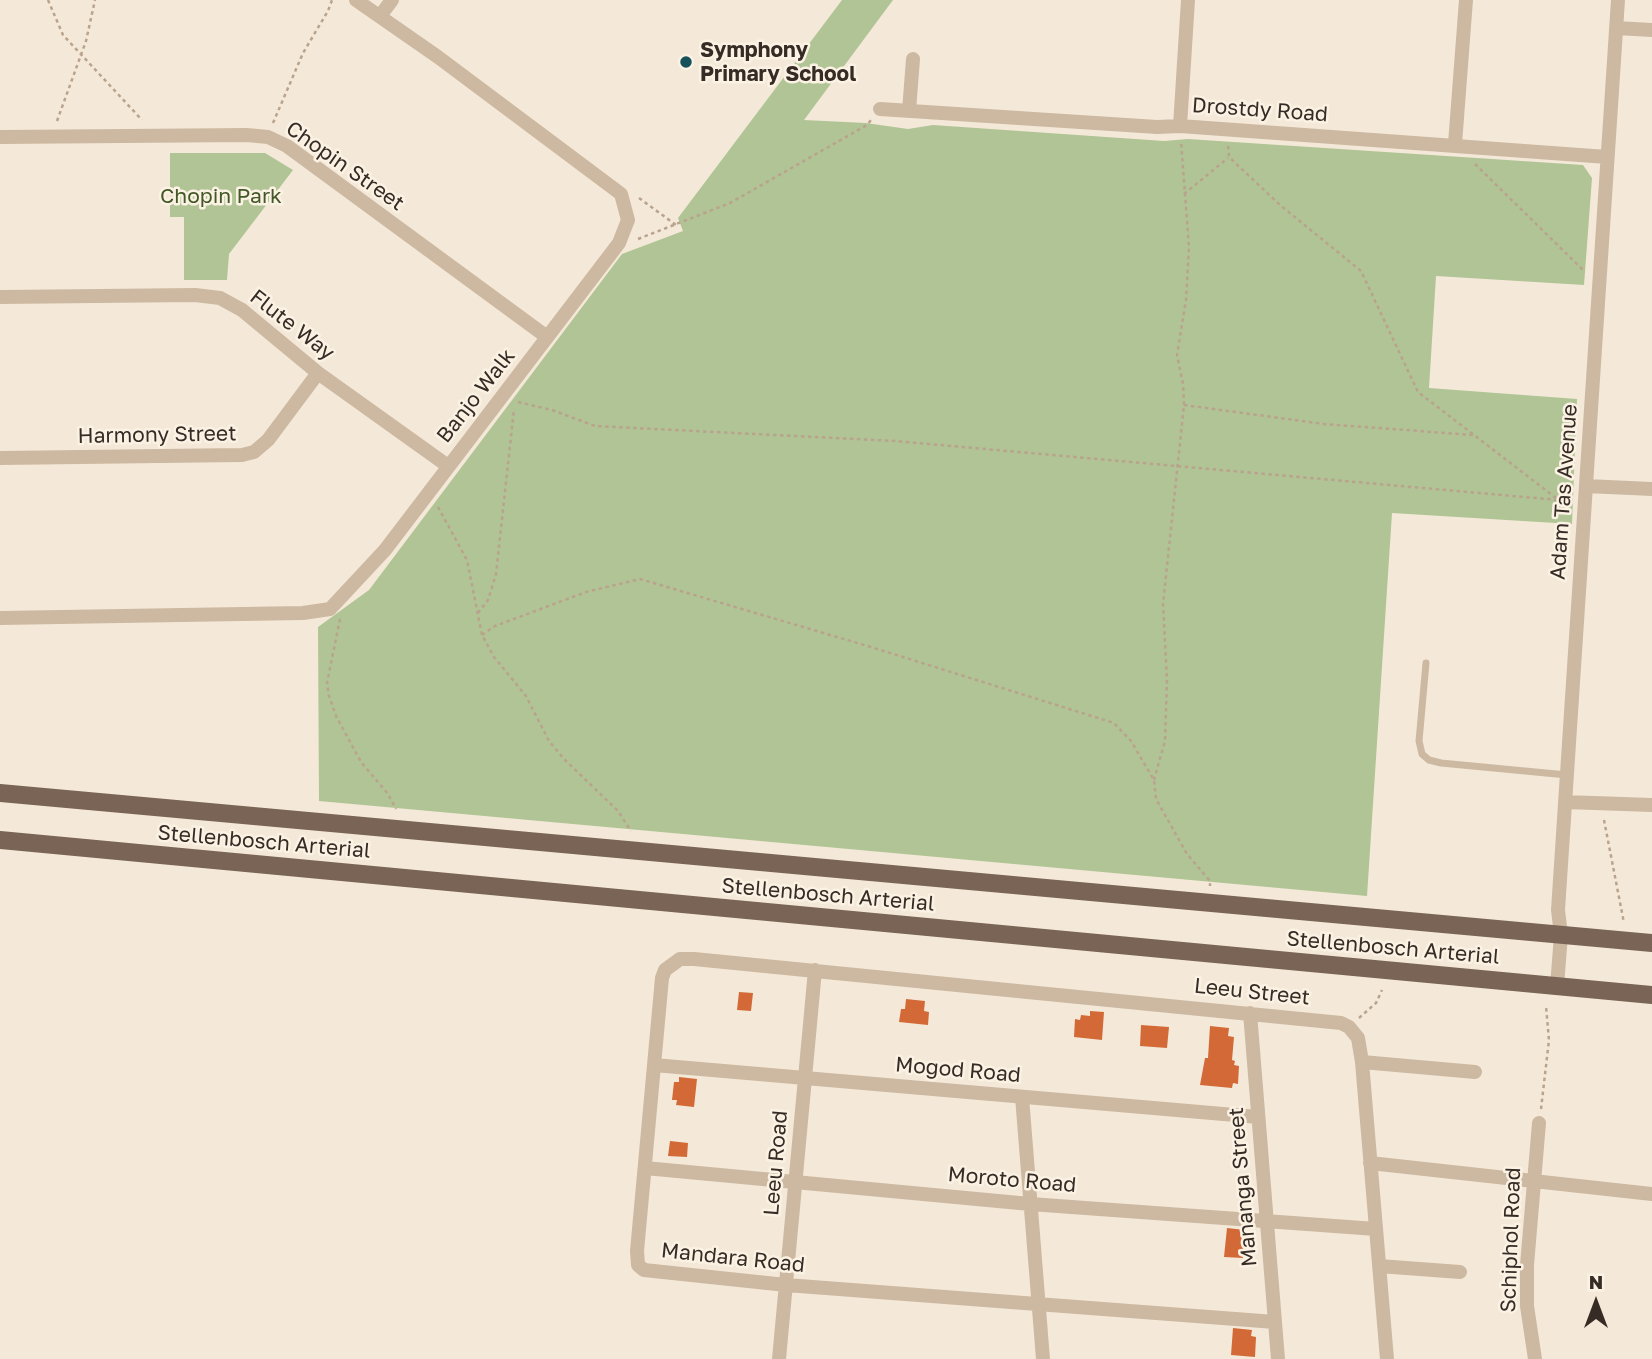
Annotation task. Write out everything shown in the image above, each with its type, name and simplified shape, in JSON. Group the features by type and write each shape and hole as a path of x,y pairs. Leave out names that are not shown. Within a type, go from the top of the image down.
{"main road":[{"name":"Stellenbosch Arterial","path":"0,793 1652,943"},
{"name":"Stellenbosch Arterial","path":"0,841 1652,995"}],"street":[{"name":"Banjo Walk","path":"330,609 385,550 619,243 628,220 621,194 356,0"},
{"path":"380,16 392,0"},
{"path":"1180,126 1188,0"},
{"path":"1450,0 1466,1 1455,144"},
{"name":"Adam Tas Avenue","path":"1556,986 1561,934 1558,910 1618,0"},
{"path":"1616,28 1652,30"},
{"path":"909,111 913,58"},
{"name":"Drostdy Road","path":"880,109 1455,144 1607,157"},
{"name":"Chopin Street","path":"0,137 268,137 287,146 547,337"},
{"name":"Flute Way","path":"0,297 195,295 220,298 242,310 318,373 448,466"},
{"name":"Harmony Street","path":"0,458 242,455 254,452 268,440 318,373"},
{"path":"1586,486 1652,489"},
{"path":"0,618 303,613 330,609"},
{"path":"1565,802 1652,806"},
{"name":"Mandara Road","path":"815,970 694,958 680,959 669,965 662,978 637,1251 638,1265 644,1270 786,1285 1275,1322"},
{"name":"Leeu Street","path":"815,970 1333,1020 1349,1027"},
{"name":"Leeu Road","path":"779,1359 815,970"},
{"name":"Mananga Street","path":"1250,1013 1278,1359"},
{"path":"1349,1027 1358,1038 1362,1062 1387,1359"},
{"path":"1362,1062 1475,1072"},
{"name":"Mogod Road","path":"654,1065 1258,1117"},
{"path":"1022,1097 1043,1359"},
{"name":"Schiphol Road","path":"1535,1359 1527,1282 1539,1123"},
{"path":"1370,1163 1652,1194"},
{"name":"Moroto Road","path":"645,1168 1030,1204 1376,1229"},
{"path":"1379,1266 1460,1272"}],"lane":[{"path":"1426,663 1419,741 1422,754 1429,760 1567,775"}],"path":[{"path":"48,0 63,34 145,123 146,135"},
{"path":"49,136 81,55 95,0"},
{"path":"271,129 303,53 332,0"},
{"path":"631,242 730,203 867,125"},
{"path":"1180,126 1188,260 1186,300 1177,355 1184,405 1163,604 1167,680 1165,741 1154,780 1156,799 1187,854 1210,881 1210,886"},
{"path":"1226,129 1229,157 1280,205 1361,271 1418,392 1558,500"},
{"path":"1455,144 1599,286"},
{"path":"1184,194 1229,157"},
{"path":"631,192 676,225"},
{"path":"478,613 488,600 496,574 515,401 552,410 595,426 895,441 1558,500 1586,486"},
{"path":"1184,405 1324,424 1473,435"},
{"path":"425,497 437,505 467,560 482,635 494,657 526,696 550,741 564,759 618,811 631,831"},
{"path":"482,635 495,626 586,592 640,579 1114,723 1131,741 1154,780"},
{"path":"330,609 341,620 327,683 329,696 336,716 350,737 361,762 388,794 396,809"},
{"path":"1595,802 1604,819 1625,927"},
{"path":"1349,1027 1376,1003 1382,990"},
{"path":"1539,1123 1549,1040 1546,1006"}],"green space":[{"path":"842,0 893,0 804,120 866,123 908,129 933,125 1164,141 1188,139 1583,165 1592,178 1584,285 1436,276 1429,388 1577,399 1572,524 1392,513 1367,896 319,801 318,627 369,590 622,254 683,231 678,218"},
{"name":"Chopin Park","path":"170,153 265,153 293,170 229,254 227,280 184,280 184,217 170,217"}],"building":[{"path":"739,992 753,993 751,1011 737,1010"},
{"path":"906,999 925,1001 924,1011 929,1012 928,1025 899,1022"},
{"path":"1090,1011 1104,1012 1102,1040 1074,1037 1075,1019 1080,1020 1081,1015 1090,1016"},
{"path":"1141,1025 1169,1027 1167,1048 1140,1046"},
{"path":"1210,1026 1229,1028 1228,1036 1234,1037 1232,1060 1235,1061 1234,1065 1239,1066 1238,1084 1233,1083 1232,1088 1200,1085 1205,1058 1208,1058"},
{"path":"679,1077 697,1079 694,1107 676,1105 677,1100 672,1100 674,1082 679,1082"},
{"path":"670,1141 688,1143 687,1157 668,1156"},
{"path":"1227,1228 1245,1230 1243,1258 1224,1257"},
{"path":"1233,1328 1252,1330 1251,1336 1256,1337 1255,1357 1231,1355"}],"place":[{"name":"Symphony Primary School","path":"686,62"}]}
